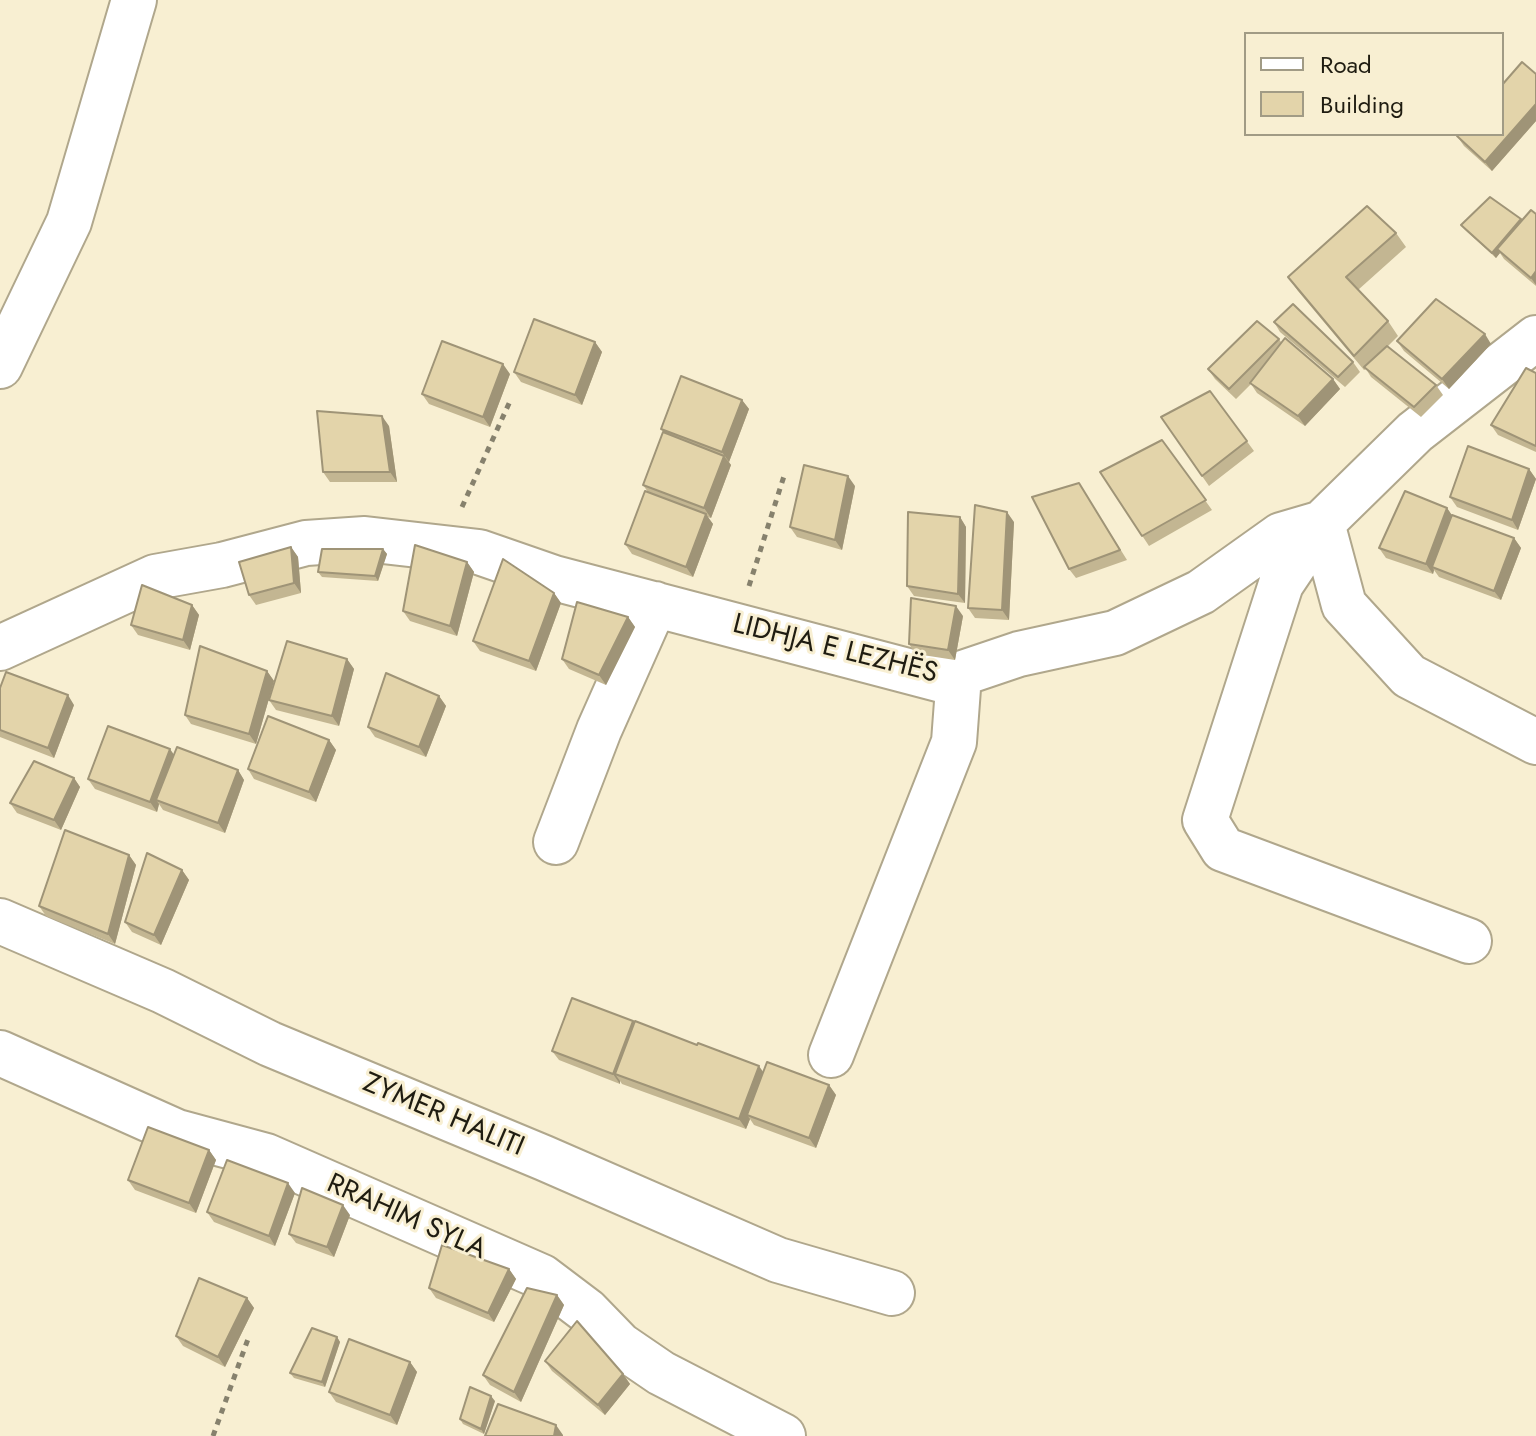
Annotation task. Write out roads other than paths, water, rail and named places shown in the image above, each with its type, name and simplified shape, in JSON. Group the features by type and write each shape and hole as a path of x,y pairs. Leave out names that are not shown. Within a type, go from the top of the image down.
{"street":[{"path":"0,366 69,222 134,0"},
{"name":"LIDHJA E LEZHËS","path":"0,648 155,577 222,565 306,543 365,539 479,552 554,578 942,680 1019,654 1115,633 1201,592 1281,535 1322,523 1415,432 1536,338"},
{"path":"1322,523 1344,605 1409,676 1536,742"},
{"path":"1322,523 1281,584 1205,820 1223,849 1469,941"},
{"path":"556,842 599,730 655,604"},
{"path":"831,1055 954,742 959,675"},
{"name":"ZYMER HALITI","path":"0,921 163,991 270,1044 778,1260 892,1293"},
{"name":"RRAHIM SYLA","path":"0,1053 177,1132 266,1156 542,1277 587,1311 620,1345 661,1373 783,1436"}]}
